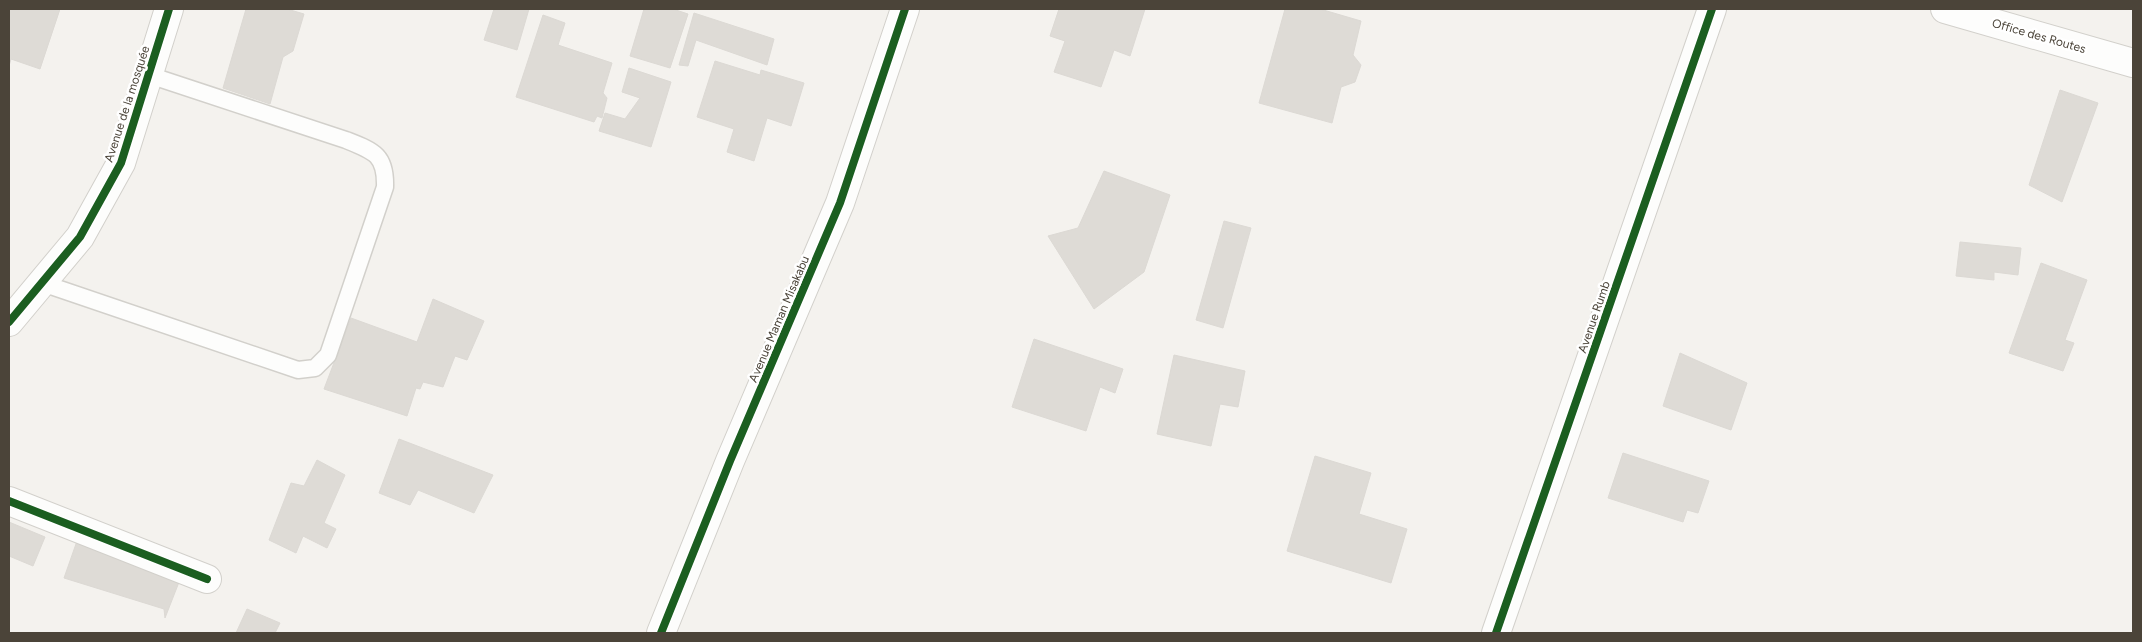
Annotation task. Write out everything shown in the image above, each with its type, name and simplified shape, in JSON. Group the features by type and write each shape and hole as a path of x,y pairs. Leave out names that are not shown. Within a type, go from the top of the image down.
{"street":[{"name":"Avenue de la mosquée","path":"9,322 80,237 121,163 169,9"},
{"name":"Avenue Maman Misakabu","path":"661,633 730,461 840,203 905,9"},
{"name":"Avenue Rumb","path":"1496,633 1712,9"},
{"name":"Office des Routes","path":"1945,9 2133,63"},
{"path":"9,501 207,579"}],"lane":[{"path":"42,283 298,370 315,368 328,355 385,187 386,172 382,159 364,147 346,140 148,75"}],"building":[{"path":"9,9 60,9 40,69 11,59 9,66"},
{"path":"246,9 287,9 304,14 293,51 283,57 270,104 223,88"},
{"path":"494,9 529,9 517,50 484,40"},
{"path":"644,9 673,9 688,14 670,68 630,56"},
{"path":"1059,9 1145,9 1130,56 1114,50 1101,87 1054,72 1065,41 1050,36"},
{"path":"1285,9 1320,9 1361,21 1353,55 1361,65 1355,82 1341,87 1332,123 1259,103"},
{"path":"694,13 774,39 767,65 696,40 688,66 679,65"},
{"path":"543,15 565,23 558,45 612,63 603,93 607,98 602,118 597,116 594,122 516,97"},
{"path":"715,61 760,75 761,70 804,83 791,126 767,118 754,161 727,152 734,129 697,117"},
{"path":"629,68 671,82 651,147 599,131 605,113 625,119 640,98 622,92"},
{"path":"2060,90 2098,103 2062,202 2029,185"},
{"path":"1104,171 1170,195 1144,272 1094,309 1048,236 1078,228"},
{"path":"1224,221 1251,228 1223,328 1196,320"},
{"path":"1960,242 2021,248 2018,275 1994,272 1994,280 1956,276"},
{"path":"2041,263 2087,280 2065,340 2074,343 2063,371 2009,353"},
{"path":"433,299 484,321 467,360 455,356 443,387 423,382 420,389 416,388 407,416 324,389 351,318 417,342"},
{"path":"1034,339 1123,369 1115,393 1100,387 1086,431 1012,407"},
{"path":"1680,353 1747,383 1731,430 1663,406"},
{"path":"1174,355 1245,371 1238,407 1220,404 1211,446 1157,434"},
{"path":"399,439 493,475 474,513 418,490 410,505 379,493"},
{"path":"1623,453 1709,481 1698,513 1687,510 1683,522 1608,498"},
{"path":"1315,456 1371,473 1359,514 1407,529 1391,583 1287,551"},
{"path":"317,460 345,475 324,523 336,529 327,548 303,536 296,553 269,540 291,483 304,486"},
{"path":"9,522 45,537 33,566 9,556"},
{"path":"77,541 181,577 165,618 164,609 64,578"},
{"path":"247,609 280,623 275,633 236,633"}],"cycle path":[{"path":"9,322 80,237 121,163 169,9"},
{"path":"661,633 730,461 840,203 905,9"},
{"path":"1496,633 1712,9"},
{"path":"9,501 207,579"}]}
